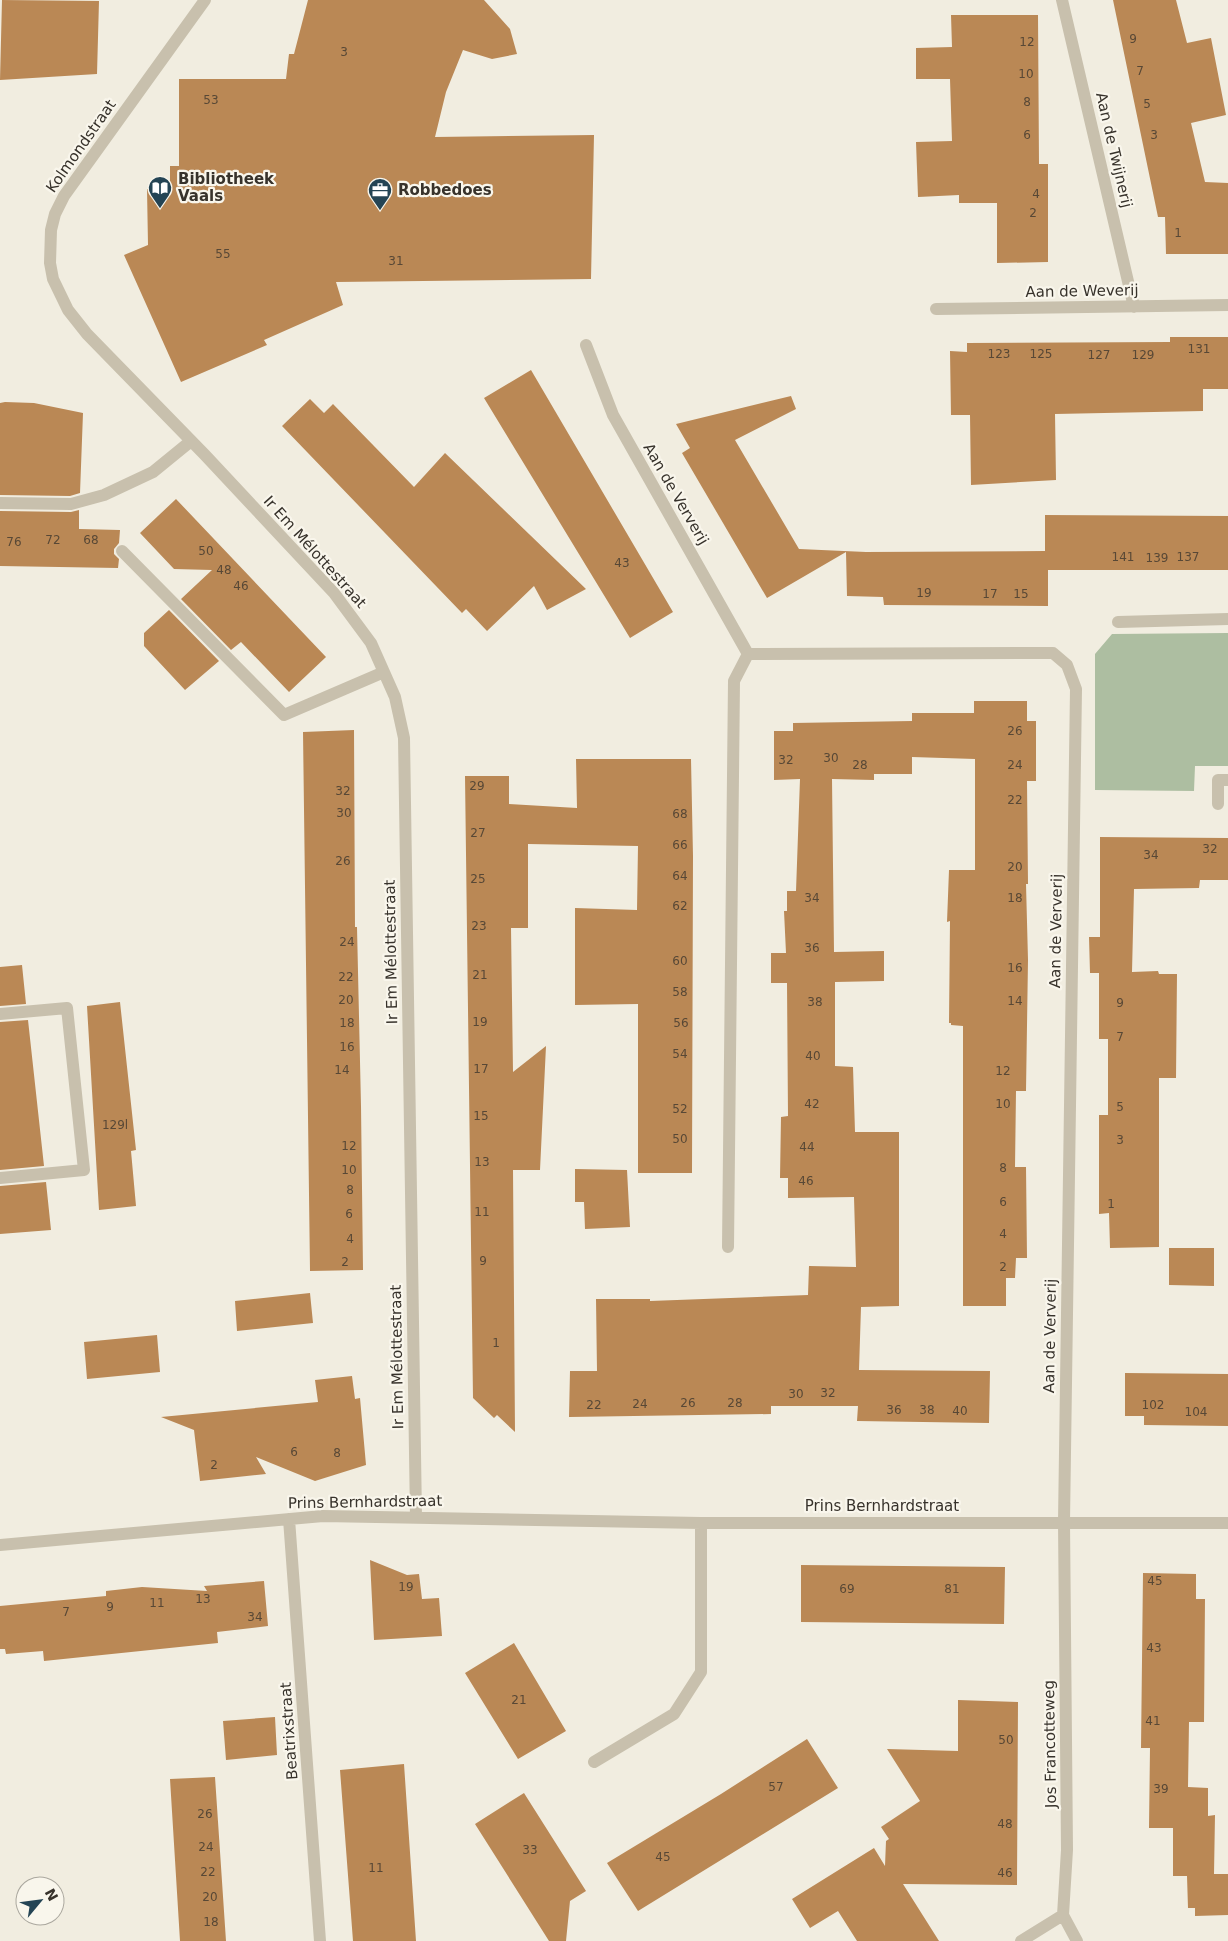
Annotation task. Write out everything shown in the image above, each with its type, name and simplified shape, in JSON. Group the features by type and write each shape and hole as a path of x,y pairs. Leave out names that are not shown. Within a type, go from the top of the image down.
{"street":[{"name":"Kolmondstraat","path":"205,0 64,196 55,214 49,244 53,279 68,310 87,334 205,455"},
{"name":"Aan de Twijnerij","path":"1062,0 1134,307"},
{"name":"Aan de Weverij","path":"936,309 1228,305"},
{"name":"Aan de Ververij","path":"586,345 613,414 748,654 1053,653 1067,665 1076,689 1076,708 1064,1522"},
{"path":"0,503 71,504 104,495 153,472 191,441"},
{"name":"Ir Em Mélottestraat","path":"205,455 334,593 371,643 395,697 404,738 416,1517"},
{"path":"122,551 284,715 384,672"},
{"path":"1118,622 1228,619"},
{"path":"728,1247 734,681 748,654"},
{"path":"1218,804 1218,780 1228,780"},
{"path":"0,1014 67,1008 84,1170 0,1178"},
{"name":"Prins Bernhardstraat","path":"0,1546 323,1516 701,1523 1228,1523"},
{"name":"Beatrixstraat","path":"289,1519 320,1941"},
{"name":"Jos Francotteweg","path":"1063,1915 1067,1850 1064,1522"},
{"path":"594,1762 674,1714 701,1672 701,1523"},
{"path":"1020,1941 1063,1915 1076,1941"}],"green space":[{"path":"1228,633 1228,766 1195,766 1194,791 1095,790 1095,654 1112,634"}],"building":[{"path":"2,0 99,1 97,74 0,80"},
{"path":"308,0 484,0 510,29 517,54 492,59 463,50 446,92 435,137 594,135 591,279 336,282 343,305 264,340 267,345 181,382 124,255 148,245 147,189 170,191 170,166 179,166 179,79 286,79 289,54 294,54"},
{"path":"1113,0 1176,0 1187,43 1211,38 1226,115 1191,123 1205,182 1228,183 1228,254 1166,254 1165,217 1158,217"},
{"path":"951,15 1038,15 1039,164 1048,164 1048,262 997,263 997,203 959,203 959,195 918,197 916,142 952,141 950,79 916,79 916,48 952,47"},
{"path":"1170,337 1228,337 1228,389 1203,389 1203,411 1055,414 1056,480 971,485 970,415 951,415 950,351 967,352 967,343 1170,342"},
{"path":"531,370 673,612 630,638 484,398"},
{"path":"791,396 796,409 735,440 799,549 866,552 1045,551 1045,515 1228,516 1228,570 1048,570 1048,606 884,605 883,597 847,596 846,552 767,598 682,453 690,448 676,424"},
{"path":"310,399 324,413 333,404 414,487 445,453 586,589 547,610 534,586 487,631 466,609 462,613 282,426"},
{"path":"0,403 34,403 83,413 80,493 70,496 0,495"},
{"path":"176,499 326,657 289,692 241,642 231,650 181,599 212,570 174,569 140,533"},
{"path":"79,510 79,529 120,530 119,543 114,549 114,554 119,559 118,568 0,566 0,511 71,512"},
{"path":"169,610 219,661 185,690 144,646 144,633"},
{"path":"974,701 1027,701 1027,721 1036,721 1036,781 1027,781 1028,884 1026,884 1028,960 1026,1091 1016,1091 1015,1167 1026,1167 1027,1258 1016,1258 1015,1278 1006,1278 1006,1306 963,1306 963,1026 951,1025 949,1023 950,921 947,922 949,870 975,870 975,759 912,757 912,774 874,774 874,780 832,779 834,952 884,951 884,981 835,982 835,1066 853,1067 855,1132 899,1132 899,1306 861,1307 859,1370 990,1371 989,1423 857,1421 858,1406 771,1406 771,1414 569,1417 570,1371 597,1371 596,1299 650,1299 650,1301 808,1295 809,1266 856,1267 854,1197 788,1198 788,1178 780,1178 781,1117 788,1116 787,983 771,983 771,953 786,953 784,911 787,911 787,891 796,891 800,779 774,780 774,731 793,731 793,723 912,721 912,713 974,713"},
{"path":"354,730 355,927 357,927 363,1270 310,1271 303,732"},
{"path":"576,759 691,759 693,856 692,1173 638,1173 638,1004 575,1005 575,908 637,910 638,846 528,844 528,928 511,928 513,1072 546,1046 540,1170 513,1170 515,1432 497,1415 494,1418 473,1398 465,776 509,776 509,804 577,808"},
{"path":"1100,837 1228,838 1228,880 1200,880 1199,888 1134,889 1132,972 1158,971 1159,974 1177,974 1176,1078 1159,1078 1159,1247 1110,1248 1109,1213 1099,1214 1099,1115 1108,1115 1108,1039 1099,1039 1099,973 1090,973 1089,937 1100,937"},
{"path":"22,965 26,1004 0,1006 0,967"},
{"path":"120,1002 136,1150 131,1151 136,1206 99,1210 87,1006"},
{"path":"28,1020 44,1166 0,1170 0,1022"},
{"path":"575,1169 627,1170 630,1227 585,1229 584,1202 575,1202"},
{"path":"46,1182 51,1230 0,1234 0,1186"},
{"path":"1169,1248 1214,1248 1214,1286 1169,1285"},
{"path":"310,1293 313,1323 237,1331 235,1301"},
{"path":"157,1335 160,1372 87,1379 84,1342"},
{"path":"1125,1373 1228,1374 1228,1426 1144,1425 1144,1416 1125,1416"},
{"path":"352,1376 355,1399 360,1398 366,1465 315,1481 256,1457 266,1474 200,1481 194,1430 161,1417 318,1402 315,1380"},
{"path":"370,1560 407,1575 419,1574 422,1599 439,1598 442,1636 374,1640"},
{"path":"801,1565 1005,1567 1004,1624 801,1622"},
{"path":"1143,1573 1196,1574 1196,1599 1205,1599 1204,1722 1189,1722 1188,1787 1208,1788 1208,1816 1215,1815 1214,1874 1228,1874 1228,1915 1195,1916 1195,1908 1188,1908 1187,1876 1173,1876 1173,1828 1149,1828 1150,1748 1141,1748"},
{"path":"264,1581 268,1626 217,1632 218,1643 44,1661 43,1651 6,1654 5,1649 0,1649 0,1606 106,1596 106,1591 142,1587 207,1591 204,1586"},
{"path":"514,1643 566,1731 518,1759 465,1673"},
{"path":"958,1700 1018,1702 1017,1885 903,1884 939,1941 857,1941 838,1911 810,1928 792,1899 874,1848 885,1866 886,1841 889,1839 881,1827 920,1801 887,1749 958,1751"},
{"path":"275,1717 277,1755 226,1760 223,1721"},
{"path":"807,1739 838,1788 638,1911 607,1863"},
{"path":"404,1764 416,1941 353,1941 340,1770"},
{"path":"215,1777 226,1941 180,1941 170,1779"},
{"path":"524,1793 586,1891 570,1901 566,1941 549,1941 475,1824"}],"place":[{"name":"Bibliotheek Vaals","path":"160,209"},
{"name":"Robbedoes","path":"380,211"}]}
